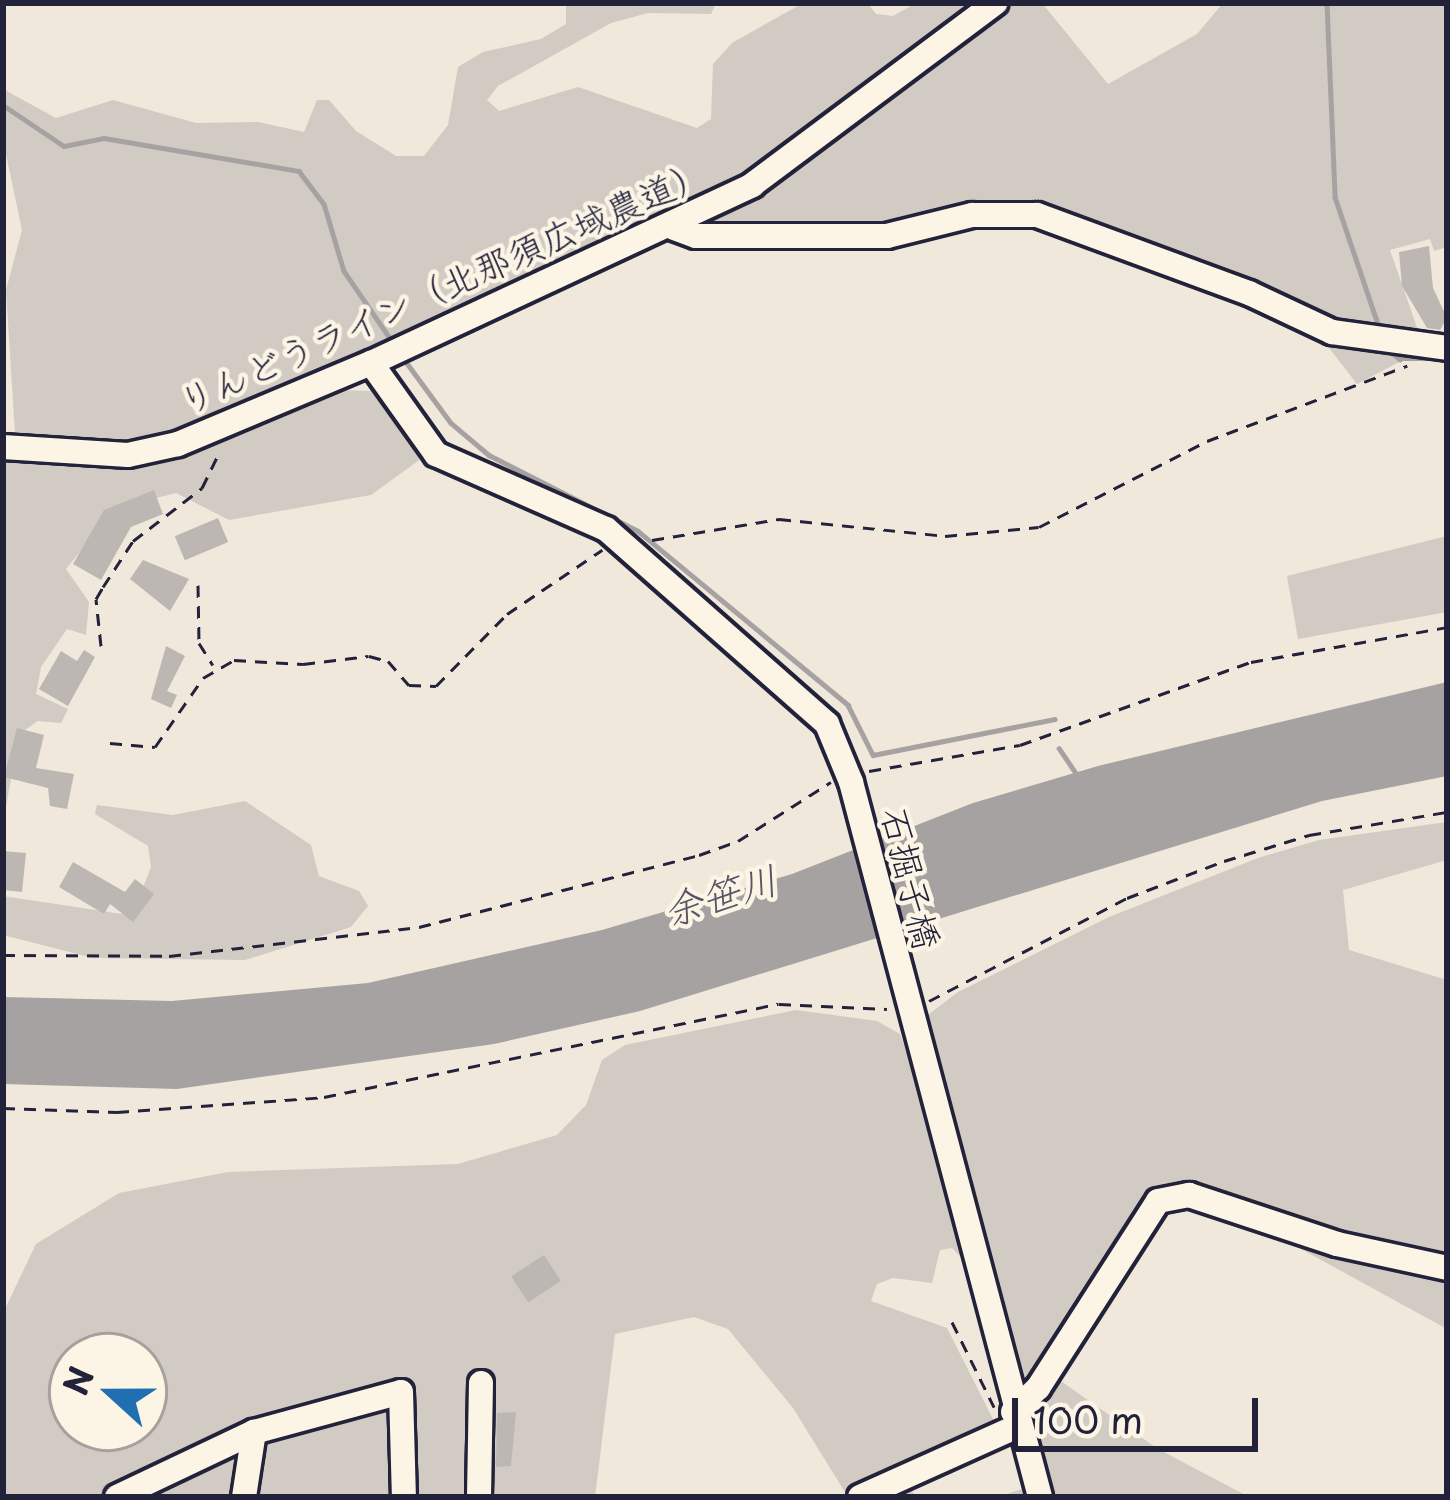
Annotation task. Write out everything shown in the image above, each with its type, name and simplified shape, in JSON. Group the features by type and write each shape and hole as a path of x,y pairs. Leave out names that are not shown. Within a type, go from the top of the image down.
{"street":[{"name":"りんどうライン（北那須広域農道）","path":"3,447 128,455 221,427 674,228 818,142 995,3"},
{"path":"674,228 696,236 887,236 972,215 1037,214 1332,332 1399,346 1437,347"},
{"name":"石掘子橋","path":"371,363 436,454 623,541 814,707 850,779 1011,1424 1040,1497"},
{"path":"860,1497 1011,1424 1158,1201 1189,1195 1337,1244 1447,1268"},
{"path":"479,1497 482,1383"},
{"path":"117,1497 254,1432 401,1392 404,1497"},
{"path":"244,1497 254,1432"}],"path":[{"path":"214,666 369,656 425,690 448,677 520,604 623,541 779,519 945,536 1039,526 1207,441 1379,382 1437,347"},
{"path":"101,646 97,599 103,587 133,542 202,488 218,462 221,427"},
{"path":"198,585 199,643 214,666"},
{"path":"3,955 169,956 418,927 699,855 850,779 1020,745 1251,662 1447,626"},
{"path":"110,743 155,747 214,666"},
{"path":"3,1108 117,1112 324,1096 779,1004 907,1002 1127,898 1224,860 1309,836 1447,812"},
{"path":"952,1322 1011,1424"}],"shaded area":[{"path":"566,3 716,3 711,14 648,13 611,23 498,86 487,100 499,111 578,87 697,128 711,119 713,64 732,43 803,3 867,3 876,14 893,16 916,3 1042,3 1108,84 1197,34 1223,3 1447,3 1447,247 1434,251 1430,239 1390,250 1421,339 1410,345 1011,216 881,240 660,229 334,390 372,391 422,458 371,495 229,520 176,493 133,504 102,524 66,569 89,602 86,635 67,629 41,667 36,694 68,709 61,723 38,721 19,734 3,824 3,454 15,433 6,290 22,230 3,140 3,89 56,118 113,100 196,123 258,122 304,132 317,100 329,100 356,131 396,156 424,156 448,125 458,67 483,52 541,39 566,24"},
{"path":"1323,340 1407,353 1409,357 1357,384"},
{"path":"1447,536 1447,612 1298,639 1287,576"},
{"path":"1447,682 1447,776 1322,801 640,1011 494,1044 177,1089 3,1084 3,997 172,1001 368,983 602,930 792,874 973,803 1098,766"},
{"path":"245,801 311,845 319,876 359,891 368,906 351,927 245,960 93,958 3,935 3,896 122,914 140,895 151,867 148,846 95,814 97,805 173,815"},
{"path":"1447,822 1447,860 1343,890 1349,950 1447,980 1447,1329 1281,1238 1208,1208 1149,1200 1045,1370 1158,1449 1249,1497 998,1497 1040,1483 984,1281 952,1248 940,1250 932,1283 893,1278 877,1284 871,1301 947,1328 999,1431 903,1478 916,1497 848,1497 793,1408 728,1329 694,1317 615,1334 595,1497 3,1497 3,1313 36,1244 119,1193 228,1172 458,1164 557,1135 586,1105 602,1060 625,1045 796,1010 877,1021 900,1034 933,1126 924,1018 958,992 1109,917 1258,858 1319,840"}],"building":[{"path":"1429,246 1433,288 1447,318 1440,330 1427,328 1402,286 1399,252"},
{"path":"154,490 163,514 131,527 101,580 73,564 104,510"},
{"path":"218,518 228,542 185,560 175,536"},
{"path":"143,560 189,579 170,611 130,579"},
{"path":"166,646 185,656 167,691 177,695 171,708 151,699"},
{"path":"84,650 95,657 68,706 39,689 61,651 77,661"},
{"path":"17,728 44,735 36,768 74,774 67,809 50,806 48,788 4,777"},
{"path":"3,851 26,853 22,892 3,890"},
{"path":"73,862 125,892 135,879 154,894 133,922 110,904 104,914 59,887"},
{"path":"544,1255 561,1281 528,1302 511,1276"},
{"path":"516,1412 511,1466 496,1467 497,1413"}],"waterway":[{"path":"1327,3 1335,197 1380,330"},
{"path":"3,105 64,146 104,138 299,171 324,204 344,271 394,344"},
{"path":"1390,351 1400,359 1441,359"},
{"path":"404,359 451,423 489,455 638,531 848,705 873,755 1054,719"},
{"path":"1059,748 1079,778"}],"water label":[{"name":"余笹川","path":"720,894"}]}
